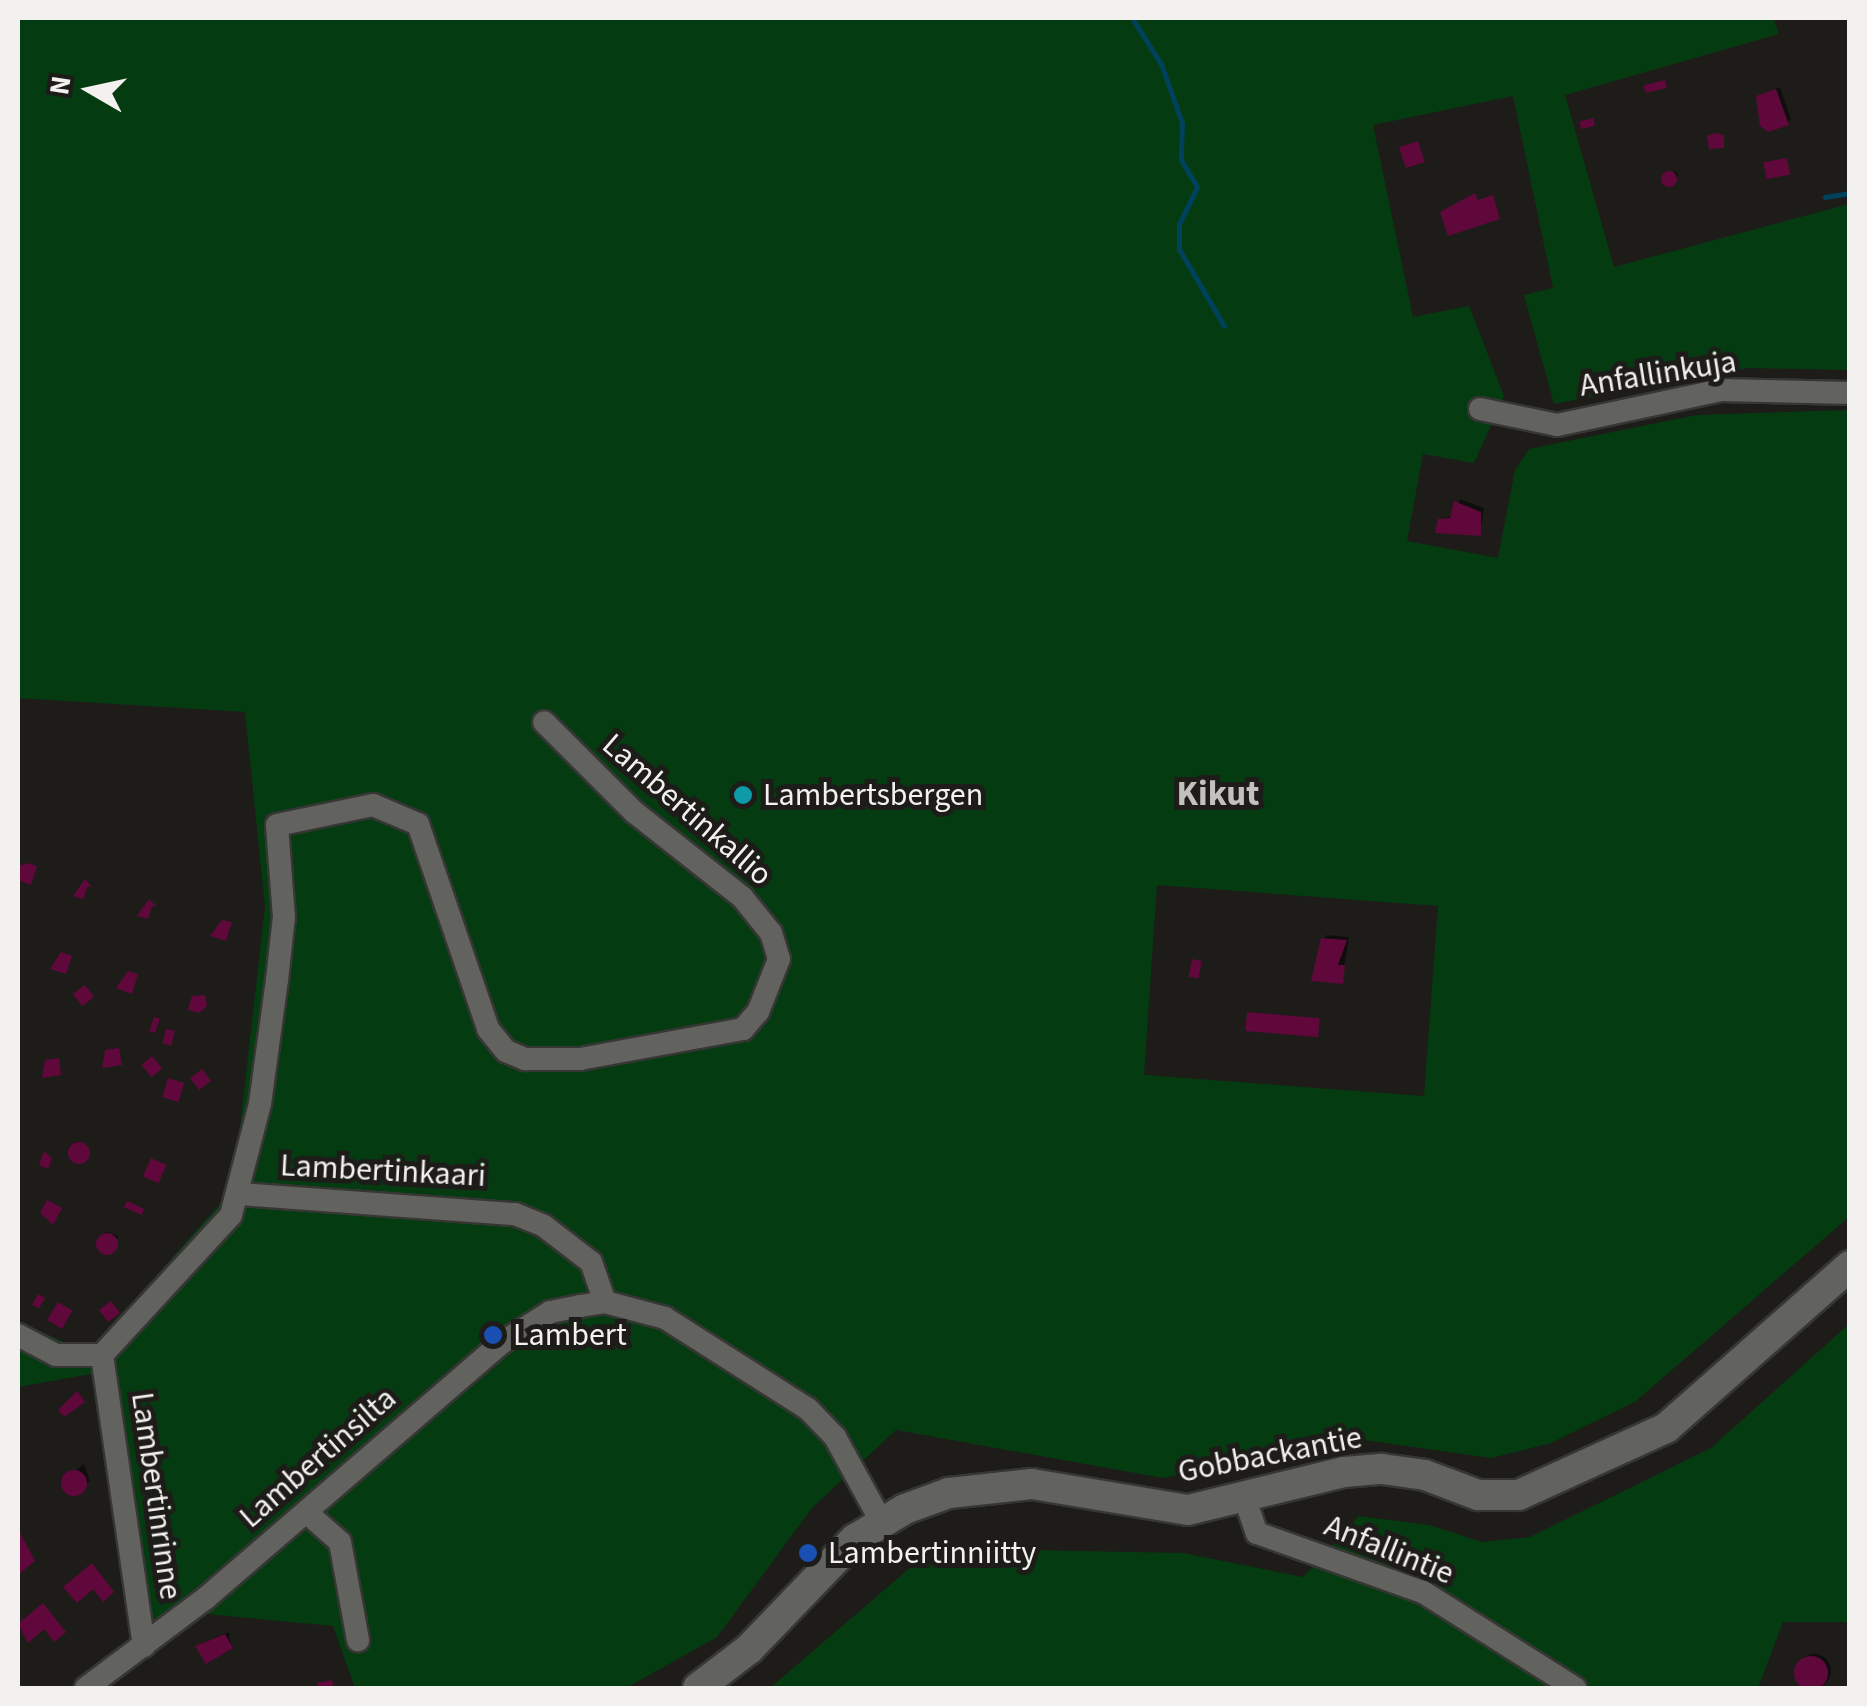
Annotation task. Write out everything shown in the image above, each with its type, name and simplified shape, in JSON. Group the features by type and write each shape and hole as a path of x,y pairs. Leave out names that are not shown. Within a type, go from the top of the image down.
{"street":[{"name":"Anfallinkuja","path":"1480,409 1557,425 1721,390 1850,393"},
{"name":"Lambertinkallio","path":"277,825 372,805 418,824 488,1029 506,1051 526,1059 580,1058 743,1030 772,986 778,959 771,933 742,897 634,812 544,722"},
{"name":"Lambertinkaari","path":"277,825 281,949 240,1194 516,1214 544,1226 591,1262 605,1302"},
{"path":"18,1335 56,1354 102,1355 231,1215 240,1194"},
{"name":"Gobbackantie","path":"698,1688 750,1649 832,1560 881,1521 949,1493 1011,1484 1156,1509 1245,1499 1344,1472 1382,1469 1425,1475 1478,1496 1519,1495 1666,1428 1769,1344 1850,1266"},
{"path":"605,1302 665,1318 808,1409 835,1437 881,1521"},
{"name":"Lambertinsilta","path":"86,1688 144,1646 306,1512 500,1344 550,1312 605,1302"},
{"name":"Lambertinrinne","path":"102,1355 144,1646"},
{"name":"Anfallintie","path":"1245,1499 1257,1534 1423,1592 1575,1688"},
{"path":"306,1512 345,1552 358,1640"}],"green space":[{"path":"18,18 1773,18 1779,34 1565,95 1614,267 1849,204 1849,370 1748,368 1554,404 1524,295 1553,288 1513,96 1373,125 1413,317 1469,306 1504,396 1474,463 1423,454 1407,541 1498,558 1515,470 1529,449 1696,415 1849,410 1849,1217 1636,1401 1551,1443 1491,1458 1364,1440 1163,1478 896,1430 812,1508 717,1637 626,1688 355,1688 333,1626 197,1613 132,1647 91,1374 18,1387 18,1321 88,1353 233,1189 265,907 245,712 18,698","holes":["1157,885 1438,906 1424,1096 1144,1075"]},
{"path":"1849,1324 1849,1622 1783,1622 1758,1688 770,1688 911,1567 1029,1550 1183,1553 1303,1577 1359,1516 1429,1525 1482,1542 1530,1537 1711,1448"}],"building":[{"path":"1665,80 1667,88 1646,93 1644,85"},
{"path":"1776,89 1789,125 1768,132 1760,126 1756,96"},
{"path":"1593,118 1595,126 1581,129 1579,121"},
{"path":"1724,135 1724,148 1709,149 1707,136"},
{"path":"1418,141 1425,162 1406,168 1399,147"},
{"path":"1787,158 1790,175 1766,179 1763,162"},
{"path":"1669,171 1677,179 1669,187 1661,179"},
{"path":"1475,193 1478,200 1493,195 1500,219 1448,236 1440,212"},
{"path":"1454,501 1481,512 1481,536 1435,533 1438,519 1450,518"},
{"path":"19,866 37,866 31,885 18,880"},
{"path":"85,879 93,888 88,886 83,899 73,896"},
{"path":"149,899 157,907 152,906 148,919 137,916"},
{"path":"222,920 232,922 226,941 210,936"},
{"path":"1321,938 1347,940 1338,965 1345,965 1343,984 1311,981"},
{"path":"61,952 72,956 66,974 50,969"},
{"path":"1192,959 1202,961 1198,979 1189,977"},
{"path":"128,971 138,974 132,994 116,988"},
{"path":"85,985 94,997 82,1006 73,994"},
{"path":"205,995 207,1006 199,1013 188,1010 192,996"},
{"path":"1247,1012 1320,1018 1318,1037 1245,1031"},
{"path":"154,1017 160,1019 155,1033 149,1031"},
{"path":"166,1029 175,1031 171,1046 163,1044"},
{"path":"119,1048 122,1065 102,1068 105,1050"},
{"path":"152,1056 162,1068 152,1077 141,1065"},
{"path":"59,1058 61,1075 42,1078 45,1060"},
{"path":"202,1069 211,1081 199,1090 190,1078"},
{"path":"168,1078 184,1083 178,1102 162,1097"},
{"path":"79,1142 87,1145 87,1161 79,1164 71,1161 68,1153 71,1145"},
{"path":"44,1151 52,1159 48,1169 39,1165"},
{"path":"151,1158 167,1165 158,1183 143,1176"},
{"path":"47,1200 62,1208 53,1225 40,1213"},
{"path":"127,1201 144,1209 141,1215 124,1207"},
{"path":"107,1233 115,1236 115,1252 107,1255 99,1252 96,1244 99,1236"},
{"path":"38,1294 45,1298 39,1308 32,1304"},
{"path":"111,1301 120,1313 108,1322 99,1310"},
{"path":"58,1302 73,1311 62,1329 47,1320"},
{"path":"77,1391 85,1402 64,1417 58,1410"},
{"path":"74,1470 84,1473 84,1493 74,1496 64,1493 61,1483 64,1473"},
{"path":"18,1529 35,1561 18,1575"},
{"path":"92,1563 114,1592 103,1602 93,1589 77,1603 63,1587"},
{"path":"43,1603 66,1632 54,1642 44,1629 28,1643 18,1624"},
{"path":"225,1634 233,1648 206,1664 195,1646"},
{"path":"1811,1656 1823,1661 1828,1673 1823,1685 1811,1690 1799,1685 1794,1673 1799,1661"},
{"path":"332,1680 334,1688 318,1688 317,1683"}],"waterway":[{"path":"1132,18 1161,64 1182,123 1181,160 1197,187 1179,224 1179,249 1224,326"},
{"path":"1825,197 1850,193"},
{"path":"18,1687 23,1688"}],"place":[{"name":"Lambertsbergen","path":"743,795"},
{"name":"Lambert","path":"493,1335"},
{"name":"Lambertinniitty","path":"808,1553"}],"district":[{"name":"Kikut","path":"1218,794"}]}
